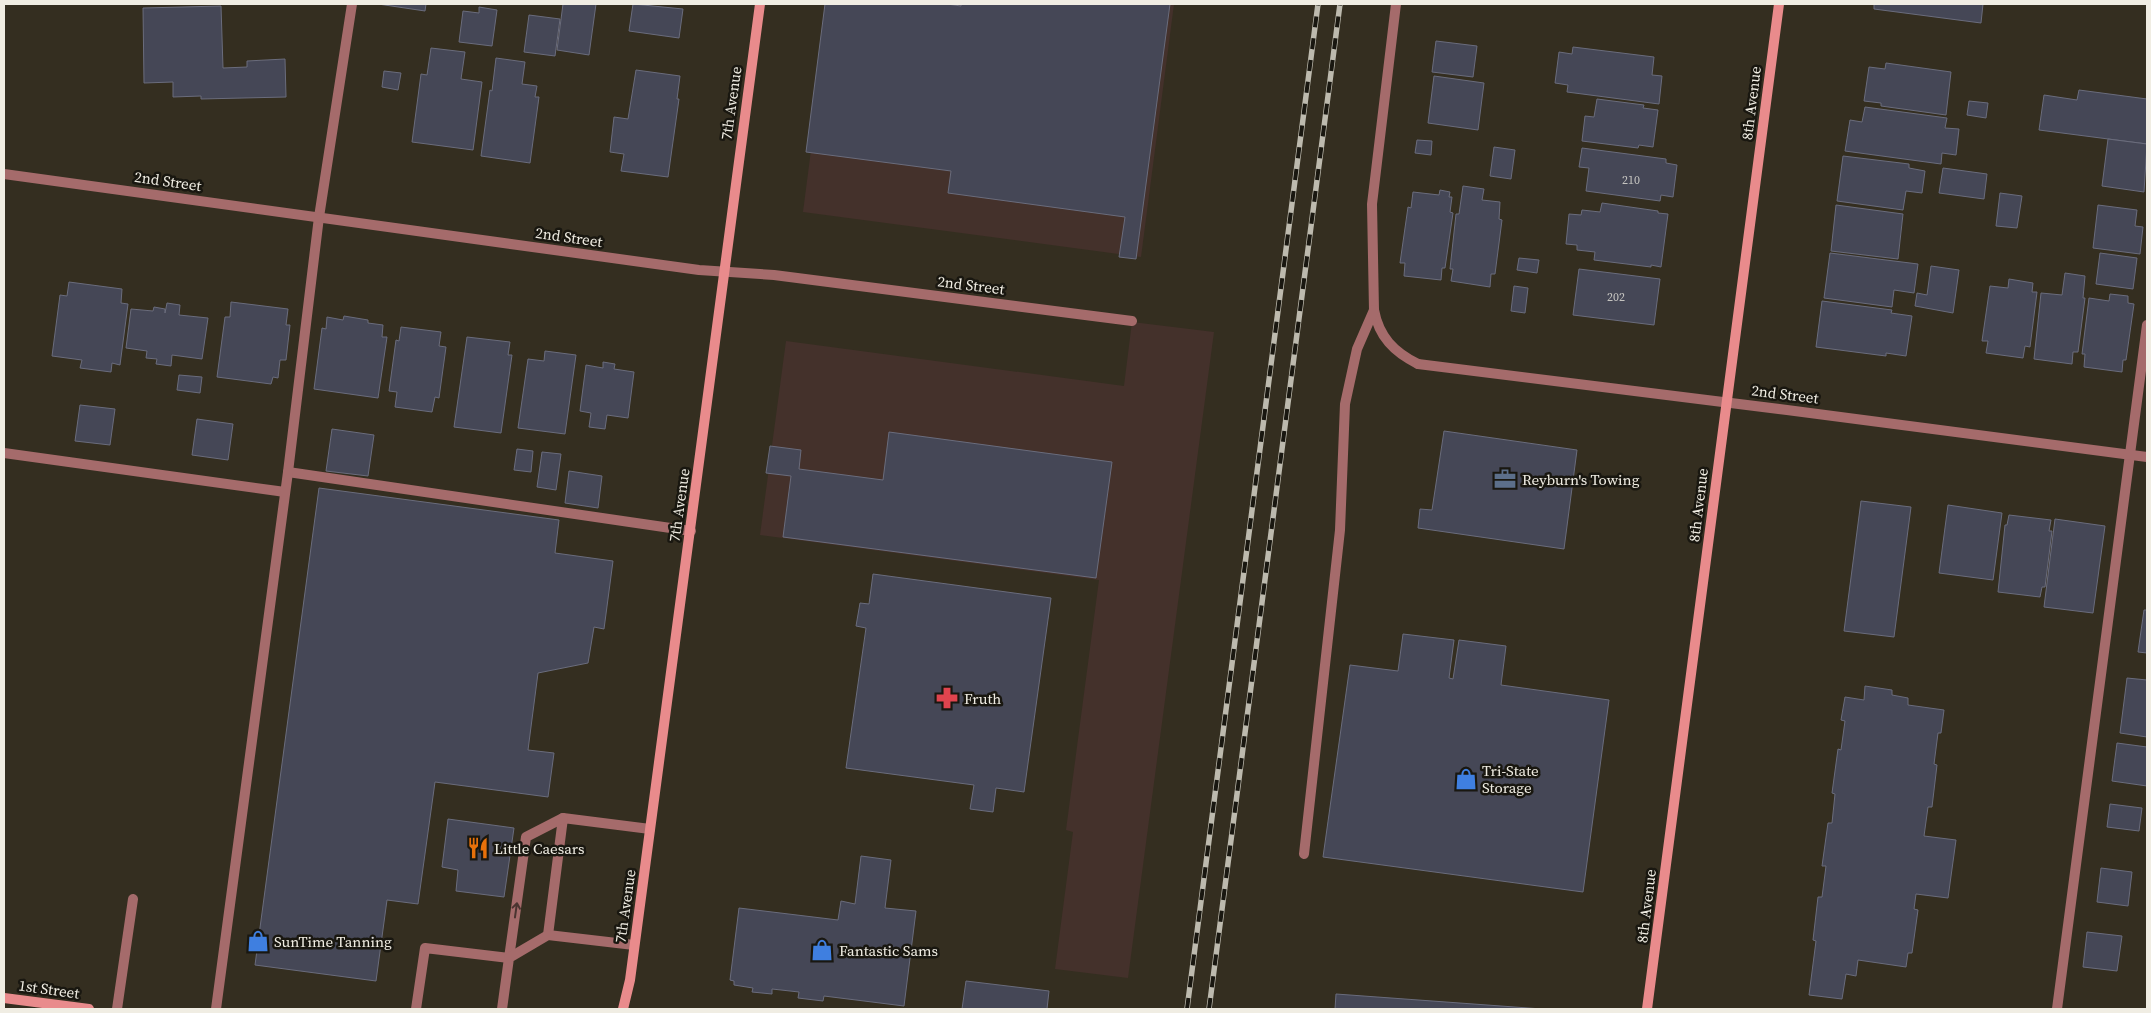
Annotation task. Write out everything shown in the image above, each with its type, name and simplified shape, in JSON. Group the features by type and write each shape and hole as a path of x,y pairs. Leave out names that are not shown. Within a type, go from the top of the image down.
{"street":[{"path":"216,1009 288,472 319,216 352,4"},
{"name":"7th Avenue","path":"623,1009 630,980 760,4"},
{"path":"1304,854 1340,530 1346,404 1357,349 1374,310 1372,204 1396,4"},
{"name":"8th Avenue","path":"1647,1009 1779,4"},
{"name":"2nd Street","path":"4,174 699,270 768,275 1132,321"},
{"name":"2nd Street","path":"1374,310 1376,322 1382,335 1402,356 1418,364 2147,457"},
{"path":"2057,1009 2147,325"},
{"path":"4,453 285,492"},
{"path":"288,472 691,531"},
{"path":"548,935 563,818"},
{"path":"502,1009 526,837 563,818 650,829"},
{"path":"117,1009 133,899"},
{"path":"416,1009 425,948 509,958 548,935 634,945"},
{"name":"1st Street","path":"4,998 90,1009"}],"shaded area":[{"path":"830,4 1174,4 1141,257 803,212"},
{"path":"1132,322 1214,332 1128,978 1055,969 1073,832 1066,830 1099,580 760,535 786,341 1124,386"}],"building":[{"path":"378,4 426,4 425,11"},
{"path":"563,4 596,4 589,55 557,50"},
{"path":"633,4 683,9 679,38 629,31"},
{"path":"825,4 947,4 961,6 961,4 1170,4 1136,259 1119,257 1125,217 948,193 951,171 806,152"},
{"path":"1874,4 1983,4 1981,23 1874,9"},
{"path":"221,6 223,68 247,67 247,61 285,59 286,97 201,99 201,96 173,97 173,82 144,83 143,8"},
{"path":"479,7 497,10 492,46 459,42 463,11 479,13"},
{"path":"529,15 560,19 555,56 524,52"},
{"path":"1436,41 1477,46 1473,77 1432,72"},
{"path":"1573,47 1654,57 1652,75 1662,76 1659,104 1567,92 1568,85 1555,83 1559,52 1572,54"},
{"path":"431,48 465,52 461,79 482,82 473,150 412,142 421,74 427,75"},
{"path":"496,58 525,62 522,84 537,86 535,97 539,97 530,163 481,156"},
{"path":"1886,63 1951,72 1946,115 1881,106 1881,103 1864,101 1869,67 1885,69"},
{"path":"636,70 680,76 677,99 679,99 668,177 621,171 624,154 610,152 614,117 628,119"},
{"path":"384,71 401,73 398,90 382,87"},
{"path":"1434,76 1484,83 1478,130 1428,123"},
{"path":"2079,90 2147,99 2147,144 2039,130 2044,95 2077,100"},
{"path":"1597,99 1644,105 1643,108 1658,110 1653,147 1639,145 1638,148 1582,141 1585,116 1594,117"},
{"path":"1969,101 1988,103 1986,118 1967,115"},
{"path":"1865,107 1947,118 1945,128 1959,129 1956,155 1942,153 1941,164 1845,151 1850,120 1862,122"},
{"path":"2108,139 2147,144 2144,192 2102,186"},
{"path":"1417,140 1432,141 1431,155 1415,153"},
{"path":"1494,147 1515,150 1511,179 1490,176"},
{"path":"1582,148 1666,159 1666,163 1677,165 1673,197 1661,195 1660,201 1586,191 1589,168 1579,167"},
{"path":"1843,156 1909,164 1909,168 1925,171 1922,193 1906,191 1903,210 1837,201"},
{"path":"1943,168 1987,174 1984,199 1939,193"},
{"path":"1463,186 1484,189 1482,200 1500,202 1499,219 1502,220 1495,274 1491,274 1490,287 1451,281 1453,269 1450,269 1456,214 1459,214"},
{"path":"1440,190 1450,192 1449,197 1452,197 1450,212 1453,213 1445,268 1442,268 1441,280 1404,276 1405,263 1400,263 1408,207 1411,208 1413,192 1439,195"},
{"path":"2000,193 2022,196 2017,228 1996,226"},
{"path":"1602,203 1668,214 1661,267 1594,260 1595,252 1577,250 1577,245 1566,244 1569,214 1581,215 1582,210 1600,212"},
{"path":"1836,205 1903,214 1898,259 1831,251"},
{"path":"2098,205 2137,210 2135,226 2143,227 2140,254 2093,248"},
{"path":"1830,253 1918,264 1914,293 1894,290 1892,307 1824,298"},
{"path":"2100,253 2137,258 2133,289 2096,284"},
{"path":"1519,258 1539,260 1537,273 1517,270"},
{"path":"1931,266 1959,270 1953,313 1915,306 1917,293 1927,295"},
{"path":"1579,269 1660,279 1654,325 1573,315"},
{"path":"2065,273 2085,276 2083,298 2085,298 2078,352 2073,352 2072,364 2034,359 2041,293 2062,295"},
{"path":"2009,279 2033,283 2032,292 2037,292 2030,347 2025,346 2023,358 1986,353 1988,341 1982,341 1990,286 2008,288"},
{"path":"69,282 122,289 121,303 128,304 120,365 112,363 111,372 80,368 82,360 52,356 60,295 67,296"},
{"path":"1514,286 1528,288 1525,313 1511,311"},
{"path":"2110,294 2128,296 2128,303 2134,304 2126,360 2123,360 2122,372 2084,367 2085,354 2082,354 2089,298 2109,301"},
{"path":"1822,301 1892,310 1891,313 1912,316 1906,356 1886,353 1886,356 1816,347"},
{"path":"231,302 288,309 286,325 290,325 286,360 280,360 278,378 273,377 271,384 217,377 225,317 230,317"},
{"path":"167,303 180,305 179,315 208,318 202,359 172,355 171,366 156,364 157,359 146,358 147,351 126,348 131,309 153,311 154,307 165,309 165,313"},
{"path":"344,316 383,325 382,337 387,337 378,398 314,389 322,328 326,329 327,317 343,320"},
{"path":"401,327 441,332 439,346 446,347 439,398 435,397 432,412 395,407 397,392 389,391 396,340 399,341"},
{"path":"467,337 510,342 508,355 512,355 501,433 454,427"},
{"path":"545,351 576,355 565,434 518,428 528,359 544,361"},
{"path":"603,362 615,364 614,369 634,372 628,418 607,415 605,429 589,427 591,413 580,411 586,365 603,368"},
{"path":"179,375 202,377 200,393 177,390"},
{"path":"80,405 115,409 110,445 75,441"},
{"path":"197,419 233,424 228,460 192,455"},
{"path":"332,429 374,435 368,476 326,471"},
{"name":"Reyburn's Towing","path":"1444,431 1577,450 1564,549 1418,528 1420,509 1432,510"},
{"path":"889,432 1112,462 1096,578 783,537 791,476 766,473 770,446 801,450 799,469 883,480"},
{"path":"517,449 533,451 531,472 514,470"},
{"path":"542,452 561,454 556,490 537,487"},
{"path":"569,471 602,476 598,508 565,503"},
{"path":"319,488 559,520 555,553 613,561 604,629 594,627 588,663 538,673 528,750 554,753 548,797 435,782 418,904 387,900 376,981 255,965"},
{"path":"1861,501 1911,507 1894,637 1844,631"},
{"path":"1948,505 2002,513 1993,580 1939,573"},
{"path":"2009,515 2051,520 2049,531 2052,531 2045,587 2042,587 2040,597 1998,592 2005,525 2007,525"},
{"path":"2055,519 2105,526 2093,613 2044,607"},
{"name":"Fruth","path":"873,574 1051,598 1024,792 996,788 993,812 970,809 974,785 846,768 866,628 856,626 860,603 869,604"},
{"path":"2144,610 2147,610 2147,653 2138,652"},
{"name":"Tri-State Storage","path":"1403,634 1454,640 1449,678 1453,679 1459,640 1506,646 1501,685 1609,700 1583,892 1323,857 1350,665 1398,671"},
{"path":"2127,678 2147,680 2147,737 2120,733"},
{"path":"1865,686 1892,690 1892,695 1908,698 1908,705 1944,710 1941,733 1938,733 1934,764 1937,765 1932,807 1928,807 1924,836 1956,840 1948,898 1916,894 1914,909 1918,910 1912,953 1908,953 1906,967 1858,960 1856,976 1846,974 1842,999 1809,995 1816,941 1813,940 1818,897 1822,897 1826,866 1822,866 1828,823 1832,823 1835,794 1832,793 1838,749 1841,750 1845,721 1841,720 1845,697 1864,700"},
{"path":"2117,743 2147,747 2147,786 2112,781"},
{"path":"2110,804 2142,808 2139,831 2107,827"},
{"name":"Little Caesars","path":"448,819 514,828 504,897 456,891 458,870 442,867"},
{"name":"Fantastic Sams","path":"861,856 891,860 885,908 916,911 904,1006 824,996 823,1001 798,998 799,992 772,989 772,994 752,992 753,988 734,985 734,981 730,980 739,908 838,920 841,901 855,904"},
{"path":"2101,868 2132,872 2128,906 2097,902"},
{"path":"2087,932 2122,936 2117,971 2083,967"},
{"path":"966,981 1049,991 1047,1009 962,1009"},
{"path":"1336,994 1542,1009 1335,1009"}],"railway":[{"path":"1187,1009 1318,4"},
{"path":"1209,1009 1340,4"}],"place":[{"name":"Reyburn's Towing","path":"1505,479"},
{"name":"Fruth","path":"947,698"},
{"name":"Tri-State Storage","path":"1466,779"},
{"name":"Little Caesars","path":"478,848"},
{"name":"SunTime Tanning","path":"258,941"},
{"name":"Fantastic Sams","path":"822,950"}]}
